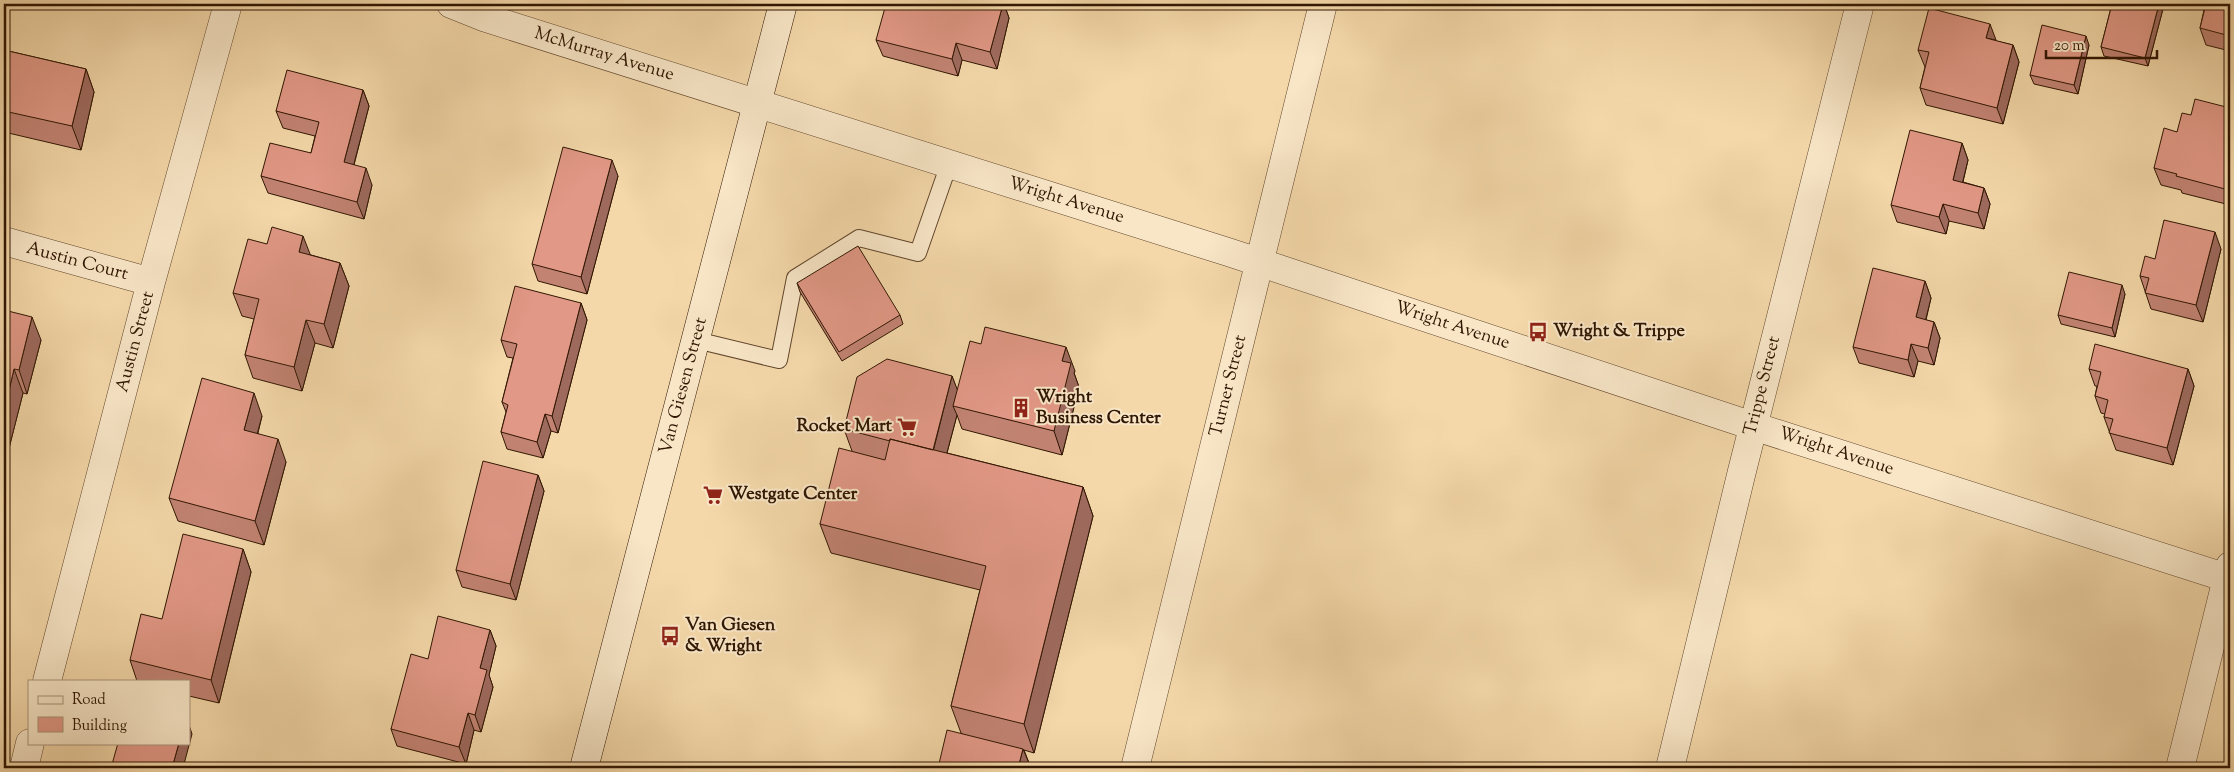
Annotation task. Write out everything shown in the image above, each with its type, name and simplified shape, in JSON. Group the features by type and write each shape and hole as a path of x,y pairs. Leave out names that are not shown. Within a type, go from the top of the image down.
{"street":[{"name":"Austin Street","path":"46,680 151,282 228,4"},
{"name":"McMurray Avenue","path":"451,4 486,18 758,103"},
{"name":"Van Giesen Street","path":"584,768 783,4"},
{"name":"Turner Street","path":"1135,768 1323,4"},
{"name":"Trippe Street","path":"1670,768 1753,426 1860,4"},
{"name":"Wright Avenue","path":"758,103 1259,262 1753,426 2229,574"},
{"name":"Austin Court","path":"4,241 151,282"},
{"path":"2180,768 2229,574"},
{"path":"24,768 30,744"}],"lane":[{"path":"696,340 780,360 795,278 859,238 918,253 949,164"}],"building":[{"path":"886,4 940,4 960,9 961,4 1003,4 990,52 956,43 952,59 876,40"},
{"path":"2112,4 2159,4 2145,58 2101,47"},
{"path":"2206,4 2230,4 2230,36 2200,28"},
{"path":"1929,8 1990,24 1986,38 2013,45 1997,108 1920,88 1929,52 1918,50"},
{"path":"2042,25 2086,36 2074,85 2030,75"},
{"path":"4,50 86,69 72,126 4,111"},
{"path":"287,70 363,90 344,162 366,168 357,202 261,176 270,143 311,153 319,122 276,111"},
{"path":"2195,99 2230,108 2230,170 2225,189 2154,168 2164,128 2177,132 2182,113 2191,115"},
{"path":"1910,130 1962,143 1953,180 1984,188 1978,213 1943,204 1939,217 1891,205"},
{"path":"563,147 612,160 581,277 532,264"},
{"path":"2164,220 2215,232 2196,305 2145,293 2149,278 2140,276 2145,256 2155,259"},
{"path":"272,227 303,236 299,252 340,263 324,324 306,320 294,367 245,355 259,299 233,293 248,239 267,244"},
{"path":"858,246 900,315 839,352 797,283"},
{"path":"1873,268 1925,281 1916,317 1934,322 1928,348 1911,344 1908,360 1853,347"},
{"path":"2069,272 2122,285 2112,328 2058,315"},
{"path":"515,286 581,303 552,416 545,414 537,442 501,432 508,405 502,402 517,344 501,340"},
{"path":"4,310 32,317 19,370 14,369 4,412"},
{"name":"Wright Business Center","path":"985,327 1066,347 1062,361 1071,363 1054,431 953,406 970,341 981,344"},
{"path":"2095,344 2188,369 2167,448 2109,433 2113,419 2104,417 2108,400 2095,396 2101,372 2089,369"},
{"path":"887,359 952,376 933,450 844,429 857,377"},
{"path":"202,378 254,393 244,430 278,439 255,521 169,498"},
{"path":"890,439 1083,487 1024,724 951,706 986,566 820,524 839,448 885,460"},
{"path":"483,461 538,475 510,584 456,570"},
{"path":"183,534 243,549 211,680 130,660 141,614 162,619"},
{"path":"438,616 490,630 480,668 487,670 475,715 468,713 459,747 391,729 411,654 428,659"},
{"path":"947,730 1023,749 1018,768 938,768"},
{"path":"118,744 179,744 172,768 111,768"}],"place":[{"name":"Wright & Trippe","path":"1538,332"},
{"name":"Wright Business Center","path":"1021,408"},
{"name":"Rocket Mart","path":"907,427"},
{"name":"Westgate Center","path":"713,495"},
{"name":"Van Giesen & Wright","path":"670,636"}]}
